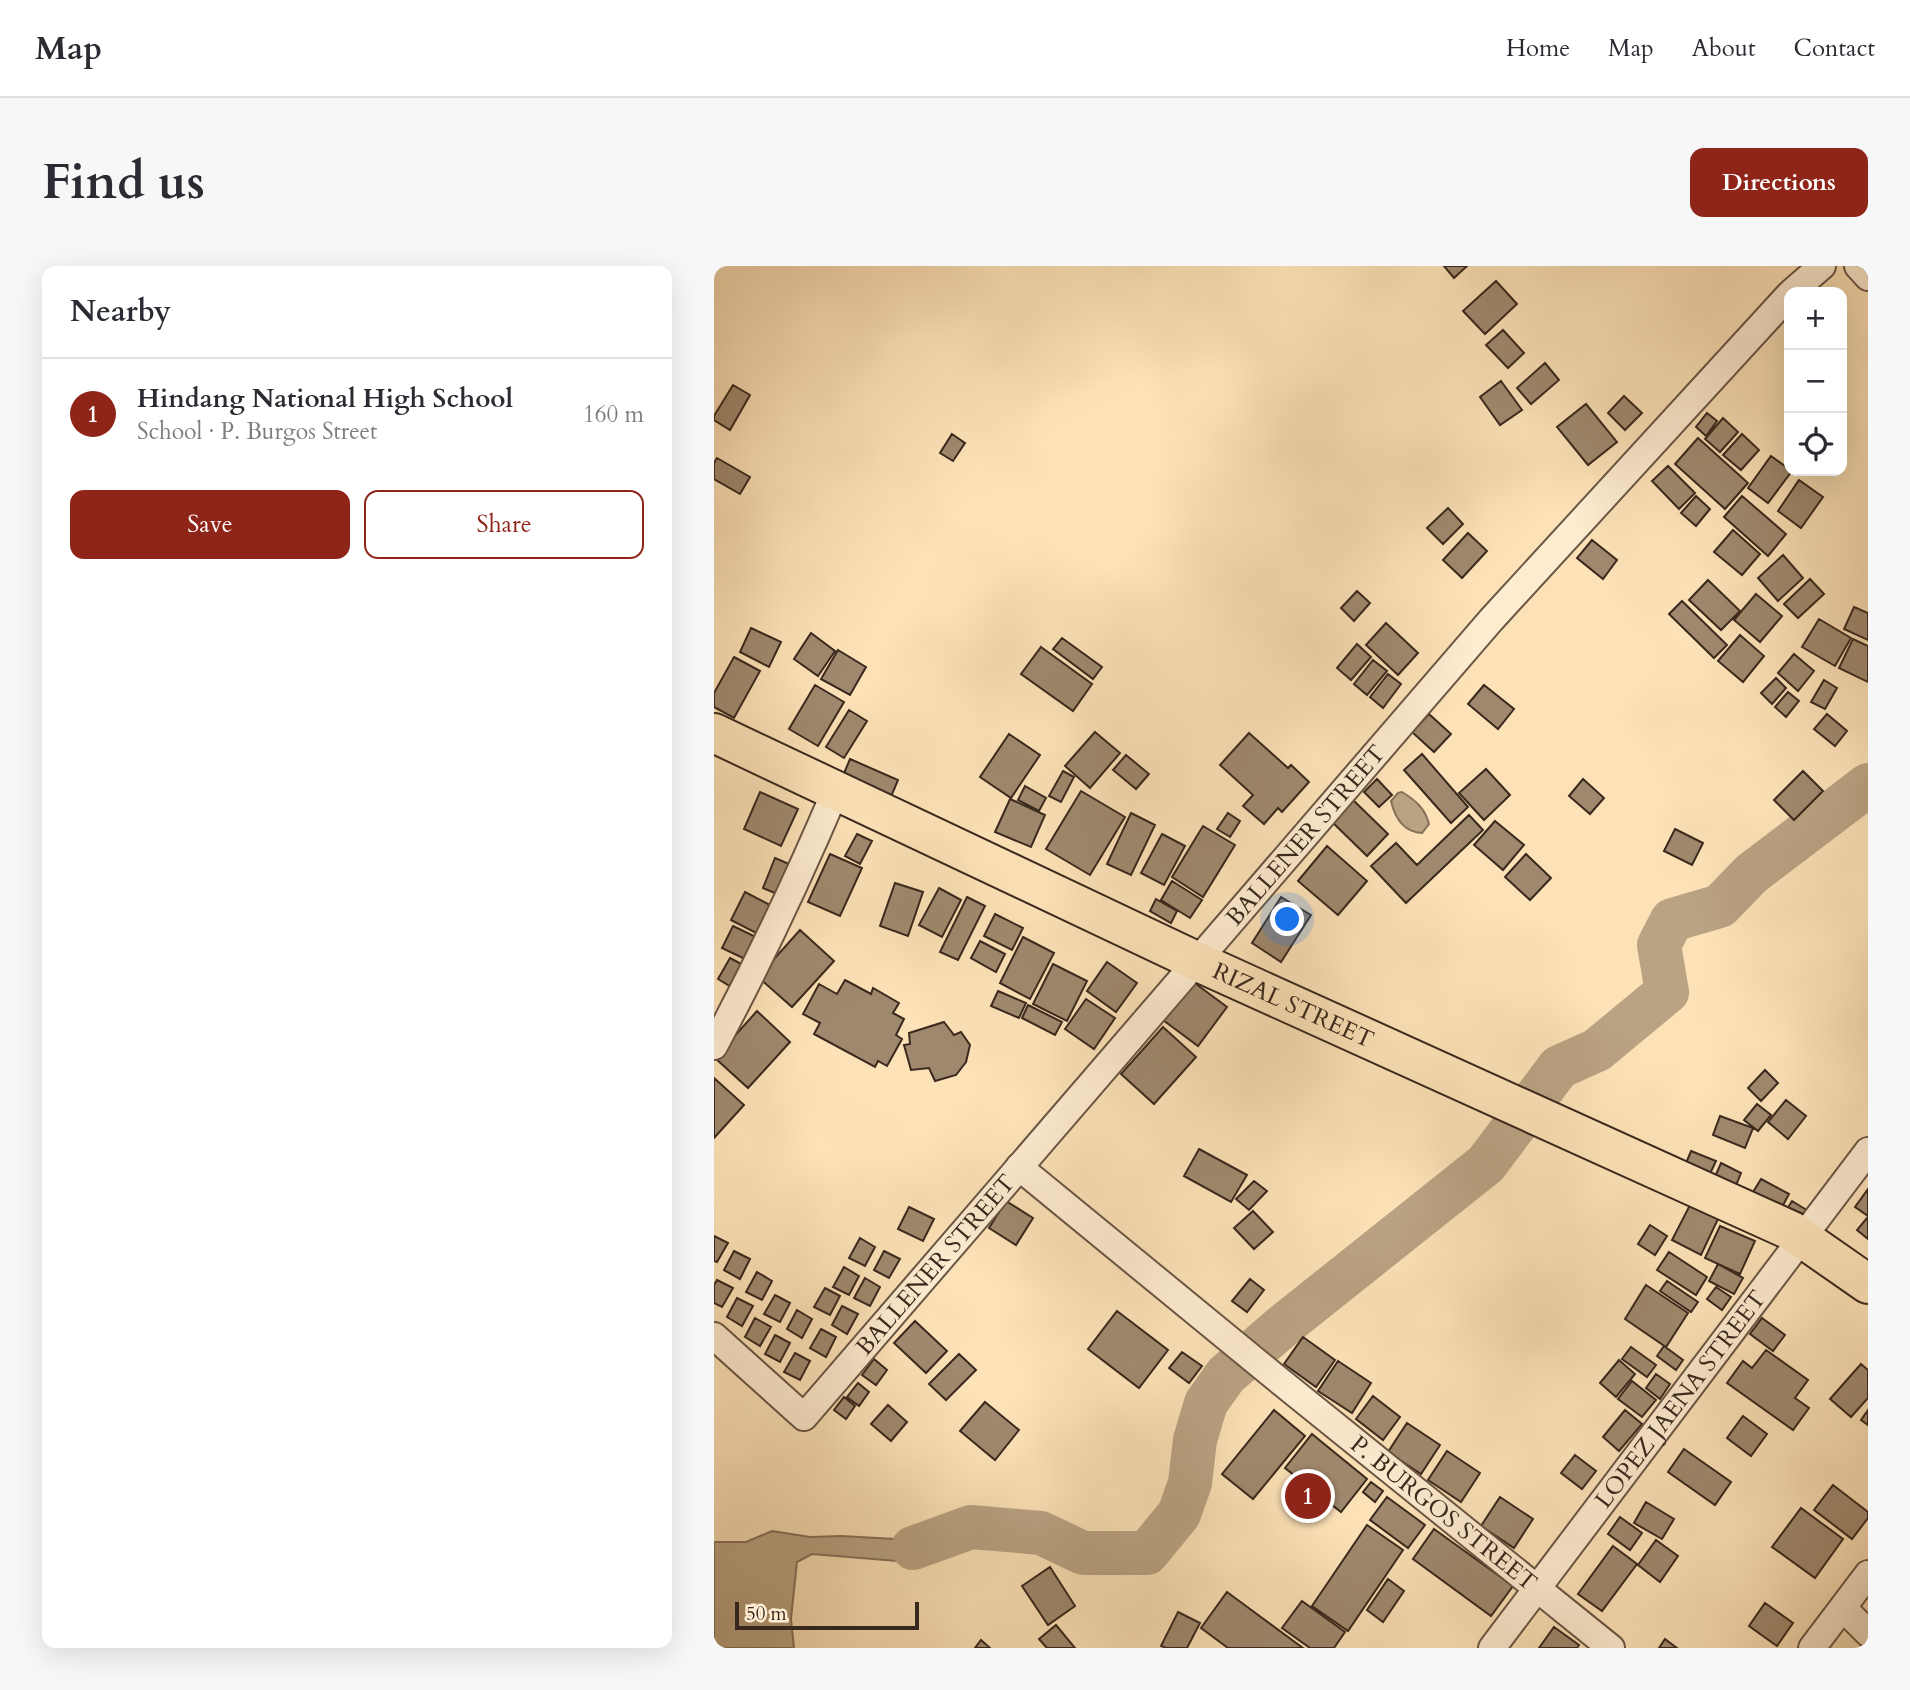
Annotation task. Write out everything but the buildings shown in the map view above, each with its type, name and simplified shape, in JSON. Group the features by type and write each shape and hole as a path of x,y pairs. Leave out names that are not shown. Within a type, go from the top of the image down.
{"main road":[{"name":"RIZAL STREET","path":"714,733 1196,961 1803,1237 1868,1284"}],"street":[{"name":"BALLENER STREET","path":"1799,287 1822,266"},
{"path":"1858,266 1868,277"},
{"name":"BALLENER STREET","path":"714,1336 804,1417 1491,621 1784,302"},
{"path":"714,1046 745,989 804,866 836,790"},
{"name":"LOPEZ JAENA STREET","path":"1492,1648 1868,1152"},
{"name":"P. BURGOS STREET","path":"1019,1167 1611,1648"},
{"path":"1812,1648 1868,1574"},
{"path":"1843,1608 1868,1633"}],"shaded area":[{"path":"1402,792 1415,801 1425,813 1429,824 1422,833 1405,827 1395,813 1391,801"},
{"path":"772,1531 810,1537 913,1540 913,1548 897,1561 812,1554 797,1562 791,1619 794,1648 714,1648 714,1542 746,1542"}],"waterway":[{"path":"913,1548 971,1527 1041,1533 1083,1553 1147,1553 1179,1514 1190,1483 1195,1440 1206,1403 1226,1375 1284,1325 1486,1164 1559,1067 1597,1050 1667,992 1659,945 1672,920 1720,906 1751,874 1868,785"}],"place":[{"name":"Hindang National High School","path":"1308,1496"}]}
